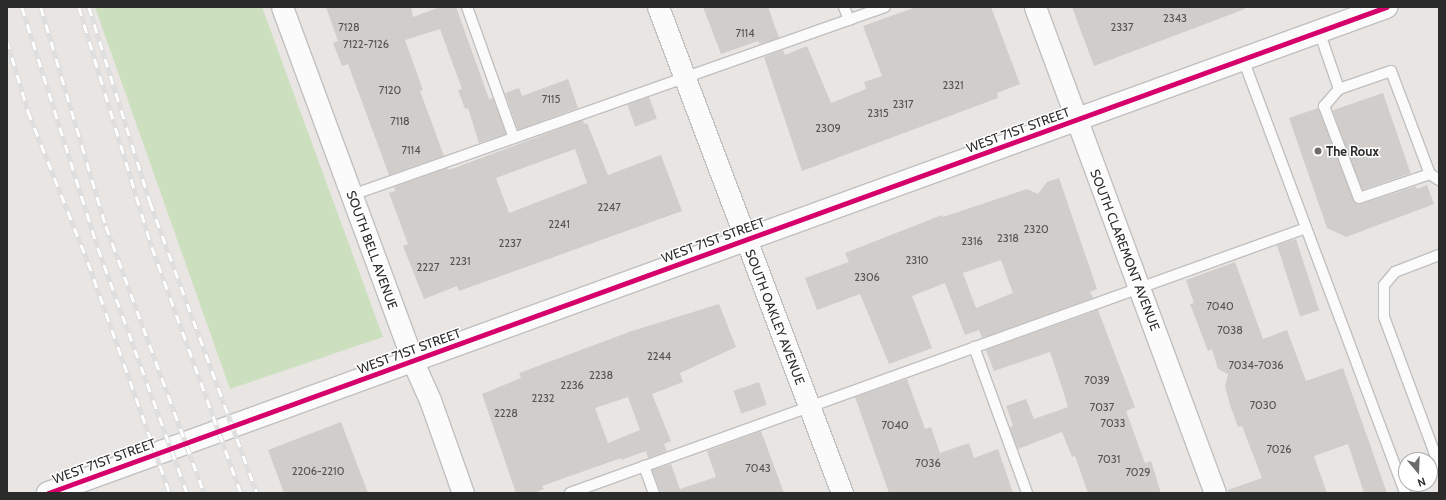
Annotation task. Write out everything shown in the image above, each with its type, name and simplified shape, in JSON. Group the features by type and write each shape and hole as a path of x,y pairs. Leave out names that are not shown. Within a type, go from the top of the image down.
{"main road":[{"name":"WEST 71ST STREET","path":"54,492 1386,7"}],"street":[{"name":"SOUTH BELL AVENUE","path":"282,7 413,362 430,400 463,493"},
{"name":"SOUTH OAKLEY AVENUE","path":"658,7 745,240 759,270 842,493"},
{"name":"SOUTH CLAREMONT AVENUE","path":"1035,7 1215,493"}],"lane":[{"path":"467,7 514,138"},
{"path":"844,7 849,20"},
{"path":"352,195 885,7"},
{"path":"1319,31 1339,89"},
{"path":"1243,59 1405,493"},
{"path":"1430,174 1359,198 1324,106 1339,89 1391,71 1430,174 1439,180"},
{"path":"570,493 1306,228"},
{"path":"1439,255 1395,272 1384,285 1384,316 1439,465"},
{"path":"974,347 1027,493"},
{"path":"644,466 654,493"}],"green space":[{"path":"95,7 262,7 383,337 230,389"}],"building":[{"path":"326,7 411,7 413,17 440,7 456,7 489,99 493,98 506,134 479,143 468,108 465,109 458,90 462,89 440,29 405,40 423,90 420,91 444,156 389,175 348,64 342,66 333,43 338,41"},
{"path":"703,7 768,7 779,38 760,44 758,41 721,54"},
{"path":"916,7 991,7 1020,84 997,93 998,98 802,171 764,57 783,50 785,55 807,46 831,103 866,89 864,82 882,76 863,26"},
{"path":"1072,7 1244,7 1245,9 1094,66"},
{"path":"568,79 578,108 518,130 505,93 519,88 522,96"},
{"name":"The Roux","path":"1383,93 1411,173 1361,191 1333,110"},
{"path":"649,97 657,119 635,126 627,105"},
{"name":"The Roux","path":"1318,108 1355,203 1361,204 1416,186 1417,189 1427,185 1434,204 1346,237 1327,228 1289,118"},
{"path":"583,120 584,124 587,123 608,175 661,155 682,211 459,291 457,286 424,299 403,246 408,244 389,193 395,191 394,187 448,168 449,170","holes":["575,149 587,183 509,213 496,178"]},
{"path":"1059,178 1097,289 1090,292 1093,298 982,338 979,330 965,335 945,283 912,296 932,348 889,364 860,294 817,310 805,278 849,262 845,253 942,215 943,217 1027,189 1038,194 1047,182","holes":["1001,260 1013,293 976,308 963,273"]},
{"path":"1296,239 1319,310 1300,317 1277,245"},
{"path":"1235,262 1263,339 1287,330 1306,381 1343,368 1387,493 1364,493 1348,444 1314,456 1327,493 1228,493 1228,490 1262,478 1242,426 1238,427 1230,405 1225,386 1228,374 1218,369 1212,349 1208,351 1190,304 1194,303 1186,280"},
{"path":"719,304 736,347 680,373 683,382 652,394 671,441 664,444 667,451 648,458 646,451 621,460 621,458 542,486 544,489 534,493 516,493 482,394 521,378 519,373 632,331","holes":["628,397 640,430 608,443 595,408"]},
{"path":"1098,310 1135,407 1126,411 1145,463 1151,461 1161,493 1088,493 1075,456 1072,457 1062,432 1018,449 1010,428 1013,426 1006,406 1026,399 1034,419 1068,407 1063,390 1050,352 994,371 986,350"},
{"path":"907,379 925,429 931,427 940,453 969,443 974,458 998,449 1013,493 889,493 855,397"},
{"path":"759,382 767,405 741,413 733,391"},
{"path":"341,422 368,493 284,493 268,450"},
{"path":"761,431 784,493 661,493 652,470 671,464 680,489 716,477 707,451"}],"railway":[{"path":"22,7 98,248 187,493"},
{"path":"41,7 106,226 204,493"},
{"path":"79,7 152,247 241,493"},
{"path":"89,7 150,202 257,493"},
{"path":"7,40 28,111 88,262 170,493"}],"cycle path":[{"path":"48,493 1386,7"}],"place":[{"name":"The Roux","path":"1318,151"}]}
